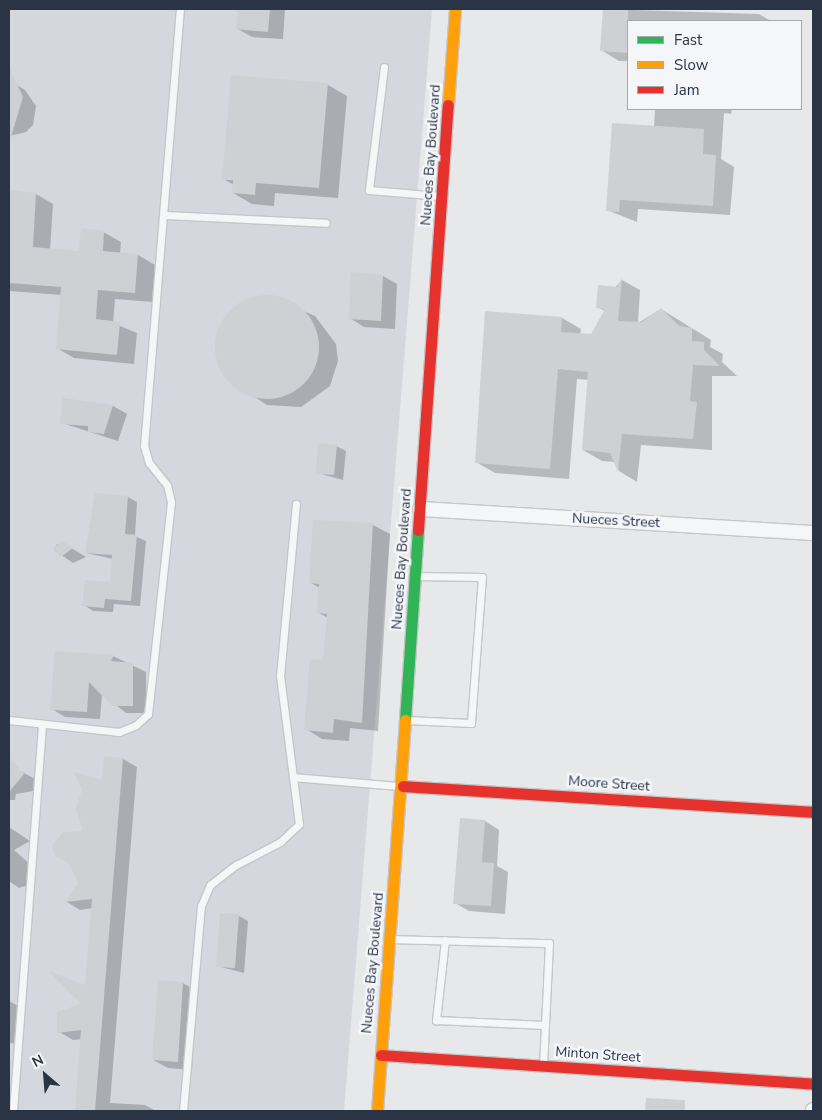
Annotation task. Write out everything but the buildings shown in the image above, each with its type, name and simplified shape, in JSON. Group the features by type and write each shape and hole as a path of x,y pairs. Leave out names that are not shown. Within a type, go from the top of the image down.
{"street":[{"name":"Nueces Bay Boulevard","path":"377,1111 403,786 420,509 455,9"},
{"name":"Nueces Street","path":"420,509 813,533"},
{"name":"Moore Street","path":"403,786 813,812"},
{"name":"Minton Street","path":"381,1055 813,1084"}],"lane":[{"path":"9,720 119,732 136,725 148,714 171,502 167,485 149,463 144,446 180,9"},
{"path":"384,67 369,190 443,196"},
{"path":"164,215 326,223"},
{"path":"183,1111 201,906 210,885 236,864 280,842 299,824 280,676 296,504"},
{"path":"407,720 471,724 482,577 416,576"},
{"path":"13,1111 42,724"},
{"path":"293,777 403,786"},
{"path":"390,939 549,943 543,1066"},
{"path":"445,940 436,1020 545,1025"}],"shaded area":[{"path":"9,9 432,9 344,1111 9,1111"}],"traffic: fast":[{"path":"405,720 418,530"}],"traffic: slow":[{"path":"448,105 455,9"},
{"path":"377,1111 405,720"}],"traffic: jam":[{"path":"418,530 448,105"},
{"path":"403,786 813,812"},
{"path":"381,1055 813,1084"}]}
